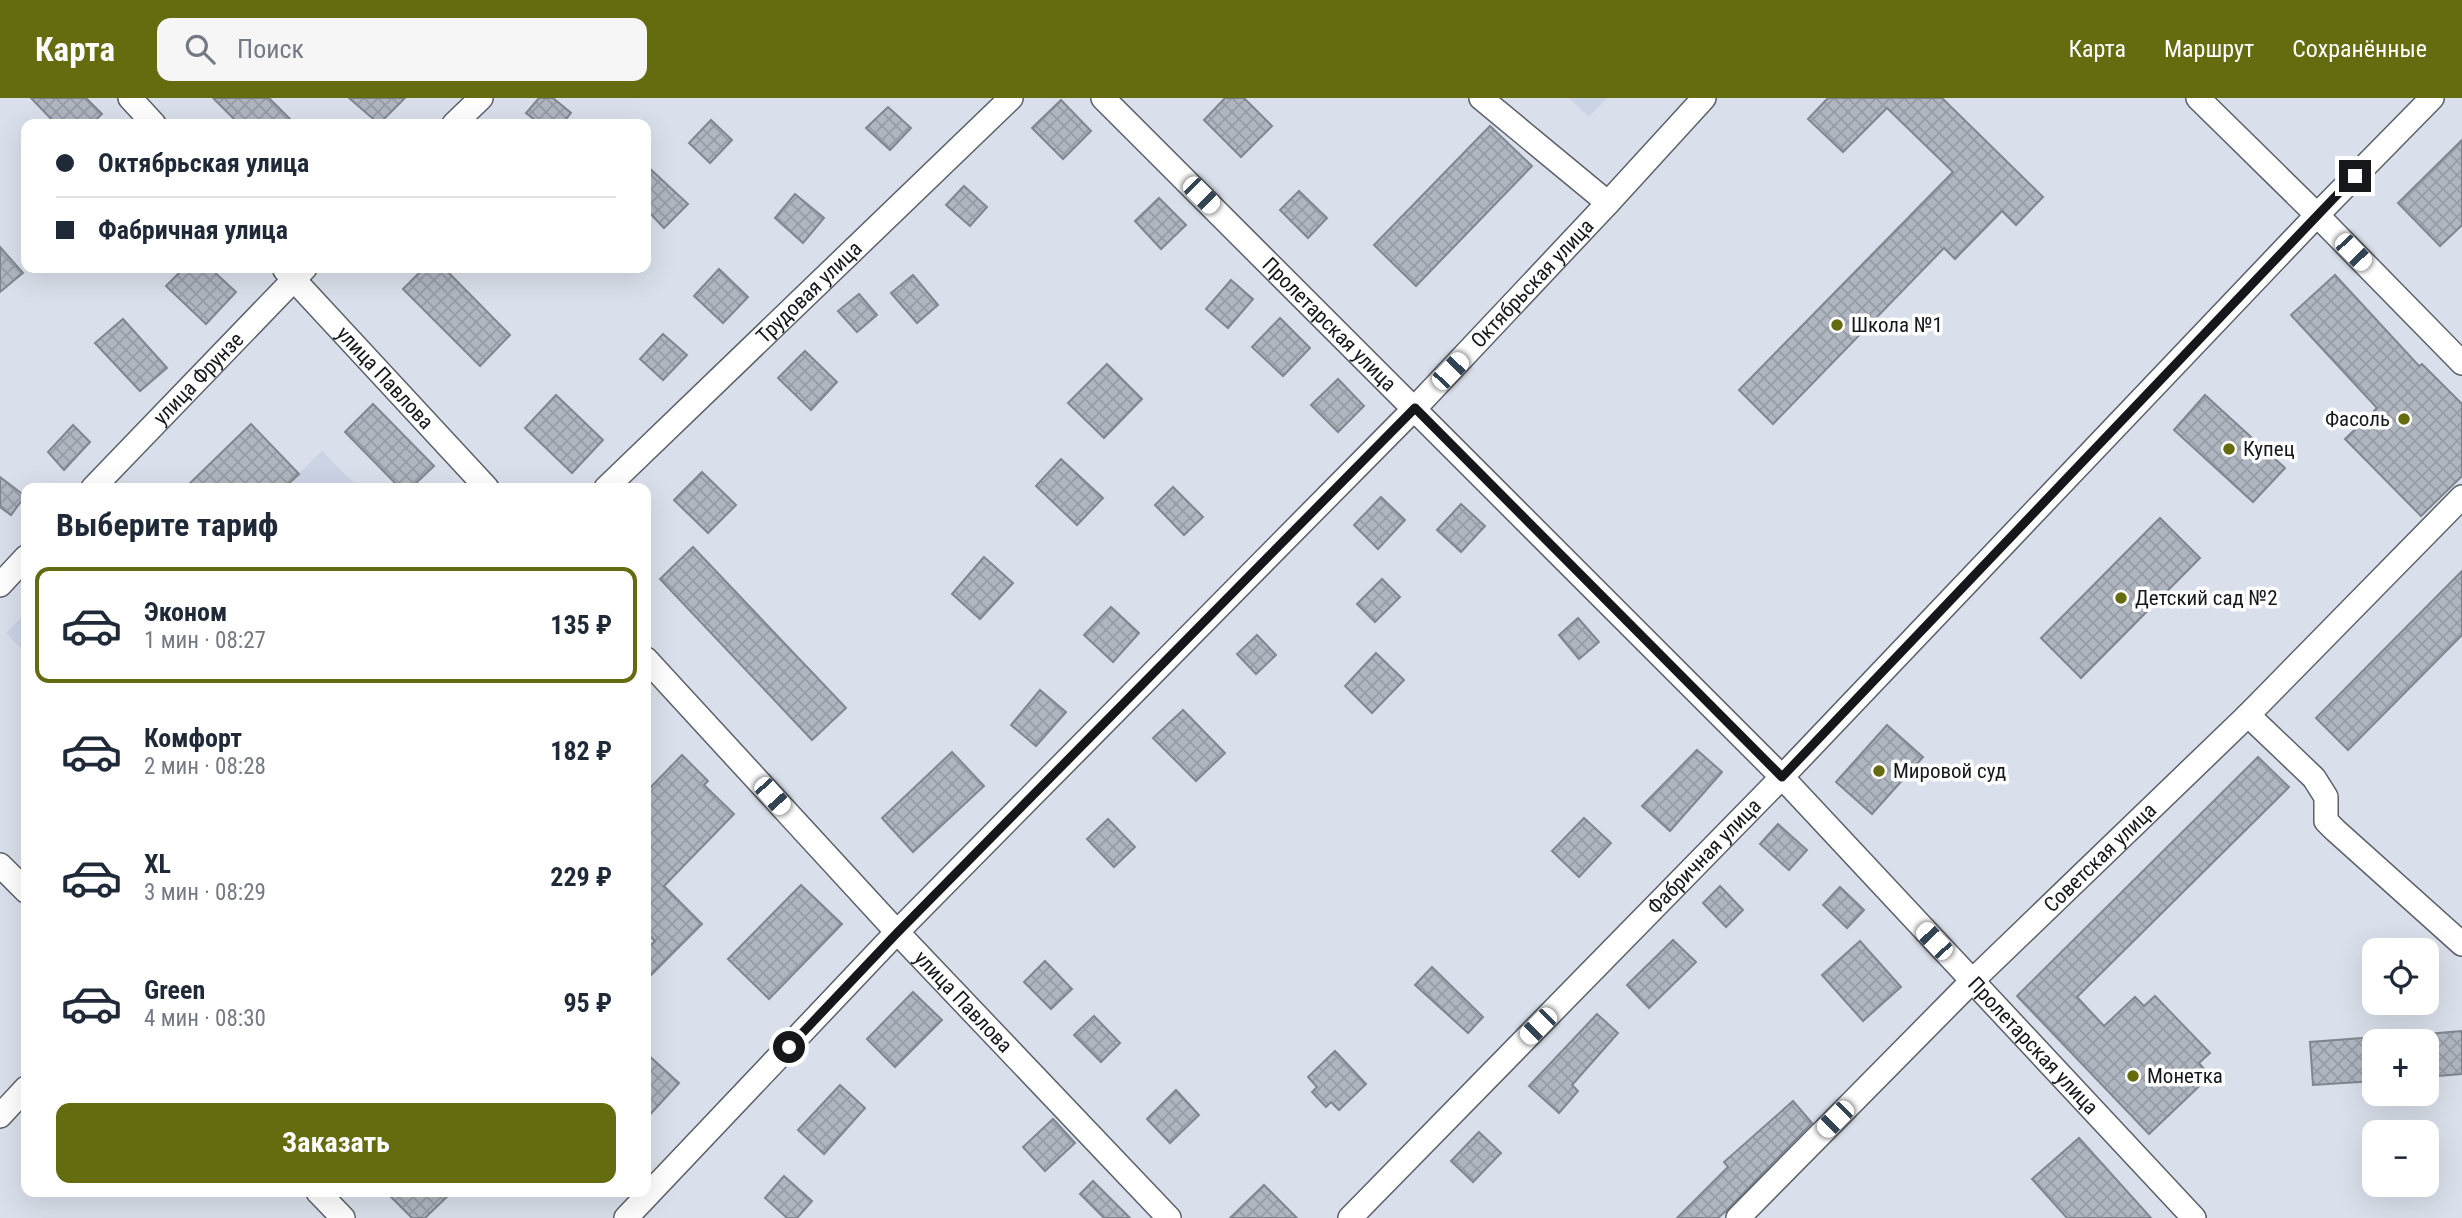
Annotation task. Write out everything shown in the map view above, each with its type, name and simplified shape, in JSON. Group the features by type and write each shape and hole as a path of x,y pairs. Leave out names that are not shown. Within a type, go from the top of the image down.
{"street":[{"path":"130,98 149,119"},
{"path":"459,119 481,98"},
{"name":"Трудовая улица","path":"611,483 1011,98"},
{"name":"Пролетарская улица","path":"1103,98 1782,777 2194,1218"},
{"path":"1481,98 1608,203"},
{"name":"Октябрьская улица","path":"651,1192 897,933 1415,408 1704,98"},
{"path":"2198,98 2462,363"},
{"name":"Фабричная улица","path":"1350,1218 1782,777 2317,215 2432,98"},
{"name":"улица Фрунзе","path":"98,483 293,273"},
{"name":"улица Павлова","path":"295,273 483,483"},
{"name":"Советская улица","path":"1738,1218 1972,981 2248,715 2462,497"},
{"path":"0,585 21,562"},
{"name":"улица Павлова","path":"651,664 897,933 1168,1218"},
{"path":"2248,715 2314,778 2326,797 2326,821 2462,944"},
{"path":"0,865 21,886"},
{"path":"0,1116 21,1093"},
{"path":"323,1197 343,1218"},
{"name":"Октябрьская улица","path":"626,1218 646,1197"}],"shaded area":[{"path":"1569,98 1607,98 1589,117"},
{"path":"322,451 354,483 289,483"},
{"path":"21,618 21,649 6,633"}],"building":[{"path":"31,98 86,98 102,114 96,119 51,119"},
{"path":"213,98 269,98 290,119 234,119"},
{"path":"349,98 405,98 384,119 373,119"},
{"path":"539,98 553,98 571,113 566,119 534,119 526,113"},
{"path":"1225,98 1244,98 1272,126 1241,157 1204,120"},
{"name":"Школа №1","path":"1828,98 1942,98 2043,197 2016,225 2002,211 1955,259 1944,248 1773,424 1739,390 1953,172 1887,108 1843,152 1808,119"},
{"path":"1061,100 1091,131 1063,159 1032,128"},
{"path":"888,107 911,128 890,150 866,128"},
{"path":"711,120 732,140 710,163 689,143"},
{"path":"1490,126 1532,166 1416,286 1374,245"},
{"path":"2462,140 2462,225 2440,246 2398,203"},
{"path":"651,170 688,204 664,228 651,214"},
{"path":"964,186 987,207 970,226 946,205"},
{"path":"1299,191 1327,218 1308,238 1280,210"},
{"path":"795,194 824,218 803,243 775,218"},
{"path":"1159,198 1186,225 1161,249 1135,221"},
{"path":"0,247 23,273 0,292"},
{"path":"719,269 748,297 723,323 694,296"},
{"path":"179,273 215,273 236,292 206,324 166,286"},
{"path":"419,273 449,273 510,335 480,366 403,289"},
{"path":"913,275 938,305 917,323 891,293"},
{"path":"2335,275 2419,366 2422,364 2462,404 2462,476 2421,516 2345,439 2377,408 2291,315"},
{"path":"1231,280 1253,299 1228,328 1206,309"},
{"path":"859,294 877,315 857,332 838,311"},
{"path":"1280,318 1310,348 1283,376 1252,347"},
{"path":"123,319 167,368 140,391 95,343"},
{"path":"663,334 687,355 663,380 640,359"},
{"path":"805,351 837,382 811,410 778,378"},
{"path":"1107,364 1142,399 1104,438 1068,403"},
{"path":"1338,379 1364,406 1338,432 1311,405"},
{"path":"556,395 603,440 572,473 525,428"},
{"name":"Купец","path":"2205,395 2285,468 2253,502 2174,430"},
{"path":"373,404 434,466 416,483 395,483 345,432"},
{"path":"251,424 299,474 289,483 190,483"},
{"path":"73,425 90,442 64,470 48,452"},
{"path":"1061,459 1103,498 1077,525 1036,486"},
{"path":"702,472 736,505 708,533 674,500"},
{"path":"0,477 21,493 21,501 11,515 0,507"},
{"path":"1173,487 1203,517 1184,535 1155,505"},
{"path":"1381,497 1405,520 1378,549 1354,525"},
{"path":"1461,504 1485,526 1461,552 1437,530"},
{"name":"Детский сад №2","path":"2160,518 2200,558 2081,678 2041,638"},
{"path":"693,547 846,708 812,740 660,579"},
{"path":"984,557 1013,583 980,619 952,594"},
{"path":"2462,571 2462,635 2348,750 2316,718"},
{"path":"1382,579 1400,597 1375,622 1357,604"},
{"path":"1111,607 1139,633 1113,662 1084,635"},
{"path":"1578,618 1599,642 1579,659 1559,635"},
{"path":"1257,635 1276,655 1256,674 1237,654"},
{"path":"1376,653 1404,680 1372,713 1345,686"},
{"path":"1040,690 1066,712 1036,746 1011,725"},
{"path":"1183,710 1225,753 1196,781 1153,738"},
{"path":"1887,725 1923,757 1872,814 1836,782"},
{"path":"1697,750 1722,772 1670,831 1642,806"},
{"path":"952,752 984,786 913,852 882,818"},
{"path":"682,755 708,781 704,785 734,814 664,886 702,924 651,975 651,945 655,941 651,937 651,787"},
{"path":"2258,757 2289,787 2077,997 2104,1026 2135,997 2144,1006 2155,996 2210,1053 2199,1063 2210,1076 2149,1134 2017,996"},
{"path":"1584,818 1611,843 1579,877 1552,851"},
{"path":"1108,819 1135,847 1114,867 1087,839"},
{"path":"1778,824 1807,850 1789,870 1760,844"},
{"path":"801,885 842,924 769,999 728,959"},
{"path":"1720,886 1743,910 1726,927 1703,903"},
{"path":"1840,887 1864,910 1847,928 1823,905"},
{"path":"1673,940 1696,962 1649,1008 1627,985"},
{"path":"1860,941 1901,987 1863,1021 1822,975"},
{"path":"1045,961 1072,989 1051,1009 1024,982"},
{"path":"1432,967 1483,1017 1468,1033 1415,985"},
{"path":"913,992 942,1020 895,1067 867,1039"},
{"path":"1597,1014 1618,1033 1572,1085 1578,1091 1559,1113 1529,1086"},
{"path":"1094,1016 1120,1043 1101,1062 1074,1035"},
{"path":"2462,1031 2462,1074 2439,1076 2439,1033"},
{"path":"2362,1038 2362,1082 2313,1085 2310,1042"},
{"path":"1335,1051 1366,1084 1339,1110 1331,1102 1326,1107 1312,1092 1317,1087 1308,1077"},
{"path":"651,1058 679,1083 651,1114"},
{"path":"840,1085 865,1108 824,1154 798,1130"},
{"path":"1176,1090 1199,1115 1170,1143 1147,1119"},
{"path":"1793,1101 1812,1123 1727,1210 1718,1218 1677,1218 1728,1167 1724,1162"},
{"path":"1053,1119 1075,1143 1045,1171 1023,1147"},
{"path":"1479,1132 1501,1153 1473,1182 1451,1161"},
{"path":"2079,1138 2151,1218 2067,1218 2032,1179"},
{"path":"784,1176 812,1201 797,1218 787,1218 765,1198"},
{"path":"1093,1181 1130,1218 1104,1218 1080,1194"},
{"path":"1264,1185 1297,1218 1230,1218"},
{"path":"391,1197 447,1197 425,1218 412,1218"}],"place":[{"name":"Школа №1","path":"1837,325"},
{"name":"Фасоль","path":"2404,419"},
{"name":"Купец","path":"2229,449"},
{"name":"Детский сад №2","path":"2121,598"},
{"name":"Мировой суд","path":"1879,771"},
{"name":"Монетка","path":"2133,1076"}],"route":[{"path":"789,1047 897,933 1415,408 1782,777 2355,176"}]}
